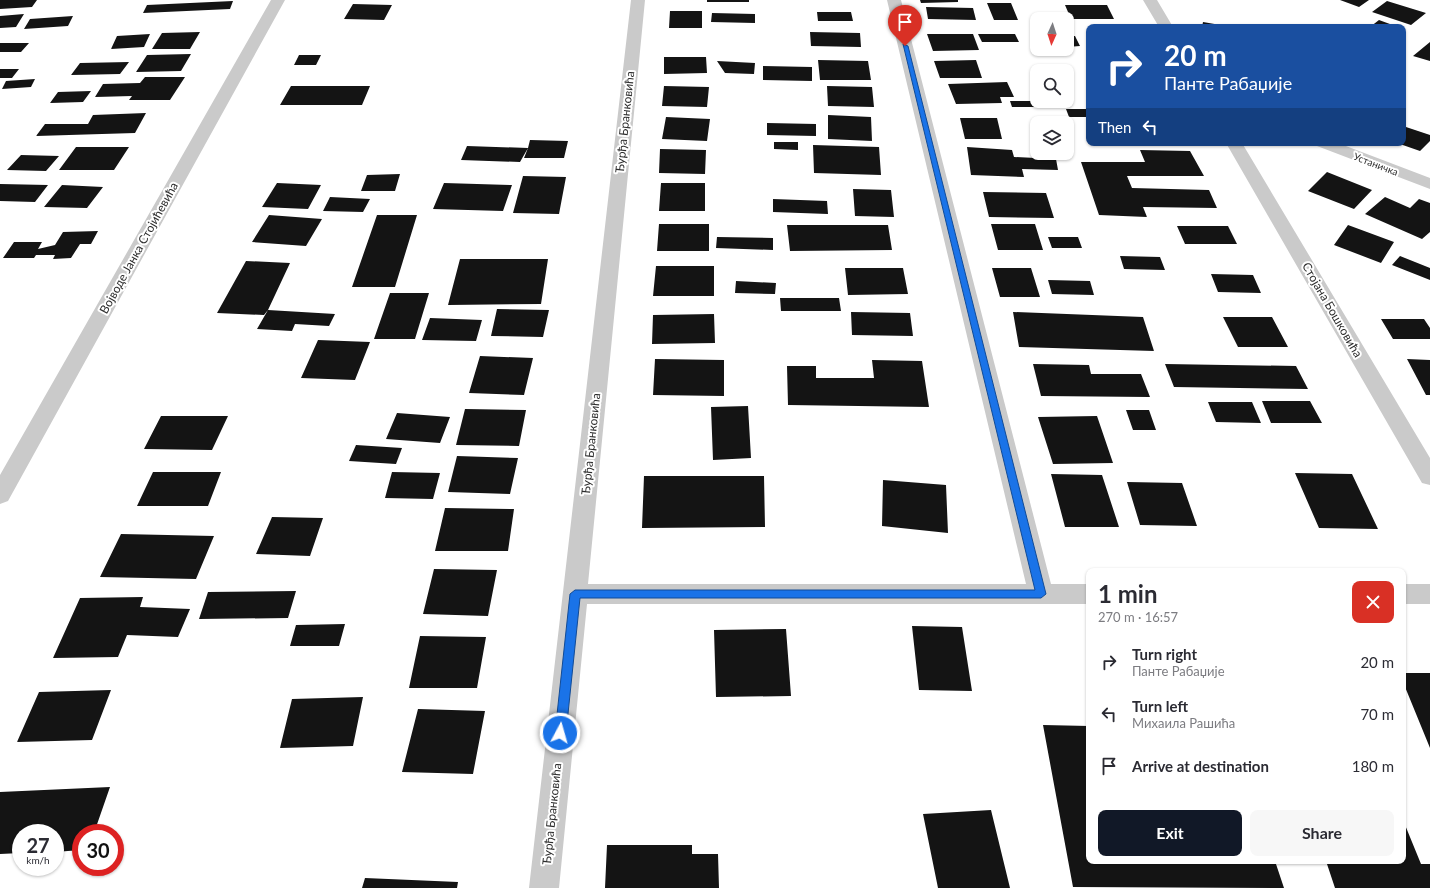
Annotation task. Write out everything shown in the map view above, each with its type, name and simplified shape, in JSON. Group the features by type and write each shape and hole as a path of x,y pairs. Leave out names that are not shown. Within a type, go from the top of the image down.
{"street":[{"name":"Војводе Јанка Стојићевића","path":"0,495 278,0"},
{"name":"Ђурђа Бранковића","path":"544,888 638,0"},
{"path":"894,0 1041,594"},
{"path":"1150,0 1164,24"},
{"name":"Стојана Бошковића","path":"1236,146 1430,477"},
{"name":"Устаничка","path":"1331,146 1430,184"},
{"path":"575,594 1086,594"},
{"path":"1406,594 1430,594"}],"building":[{"path":"0,0 37,0 32,7 0,9"},
{"path":"707,0 749,0 749,2 707,2"},
{"path":"920,0 958,0 958,2 921,3"},
{"path":"1340,0 1369,0 1359,7"},
{"path":"233,1 230,9 143,13 147,5"},
{"path":"1387,1 1426,13 1411,25 1372,12"},
{"path":"987,3 1011,3 1018,20 994,20"},
{"path":"353,4 392,5 384,20 344,19"},
{"path":"1065,5 1107,5 1114,19 1074,19 1074,12 1068,12"},
{"path":"926,7 973,8 976,20 928,19"},
{"path":"670,11 702,11 702,28 669,28"},
{"path":"817,12 851,12 853,21 818,21"},
{"path":"712,13 755,14 755,23 711,22"},
{"path":"24,14 16,27 0,28 0,16"},
{"path":"73,16 68,26 24,29 30,19"},
{"path":"1379,20 1390,24 1374,24"},
{"path":"1203,22 1214,24 1203,24"},
{"path":"200,32 190,49 152,49 162,33"},
{"path":"810,32 860,33 861,47 811,46"},
{"path":"150,34 144,47 111,49 117,36"},
{"path":"927,34 973,34 979,50 933,51"},
{"path":"978,34 1015,34 1019,42 982,42"},
{"path":"1074,36 1075,36 1080,46 1074,46"},
{"path":"1430,42 1430,61 1413,56"},
{"path":"0,43 29,43 21,52 0,52"},
{"path":"191,54 181,71 136,72 147,55"},
{"path":"299,55 321,55 316,65 294,65"},
{"path":"664,57 706,57 707,73 664,74"},
{"path":"818,60 868,61 871,80 820,80"},
{"path":"976,60 982,78 940,78 934,61"},
{"path":"717,61 755,63 754,74 725,73"},
{"path":"129,62 120,74 71,75 80,63"},
{"path":"763,66 812,67 812,81 763,80"},
{"path":"0,69 19,69 12,78 0,78"},
{"path":"145,77 185,77 170,100 129,100 132,96 95,97 103,84 140,83"},
{"path":"35,79 31,87 2,89 6,81"},
{"path":"1007,82 1014,97 1000,97 1002,103 956,104 948,84"},
{"path":"291,86 370,86 362,105 280,105"},
{"path":"664,86 709,87 707,107 662,106"},
{"path":"827,86 872,87 874,107 828,106"},
{"path":"91,91 83,102 50,103 58,92"},
{"path":"1010,101 1030,101 1030,107 1012,107"},
{"path":"1066,109 1086,109 1086,117 1069,116"},
{"path":"146,113 135,133 36,136 45,124 88,124 93,115"},
{"path":"828,115 871,117 872,141 828,139"},
{"path":"666,117 710,119 707,141 662,139"},
{"path":"960,118 997,118 1002,139 965,139"},
{"path":"767,123 816,124 816,136 767,135"},
{"path":"1406,127 1430,135 1430,141 1420,151 1406,146"},
{"path":"530,140 568,141 564,158 524,158"},
{"path":"774,142 798,142 798,150 774,149"},
{"path":"813,145 879,147 881,175 814,173"},
{"path":"467,146 528,148 520,162 461,160"},
{"path":"76,147 129,147 114,170 59,170"},
{"path":"967,147 1012,150 1014,157 1030,158 1030,160 1056,160 1058,170 1022,169 1024,177 971,175"},
{"path":"660,149 706,150 705,174 659,173"},
{"path":"1140,150 1190,151 1204,176 1127,176 1132,188 1209,190 1217,208 1143,207 1147,217 1099,215 1081,162 1145,162"},
{"path":"21,155 59,156 46,171 7,170"},
{"path":"1327,172 1372,190 1354,209 1308,191"},
{"path":"400,174 395,191 361,191 367,175"},
{"path":"523,176 566,177 559,214 513,213"},
{"path":"277,183 321,185 308,209 262,207"},
{"path":"444,183 512,185 503,211 433,209"},
{"path":"661,183 705,183 705,211 659,211"},
{"path":"0,184 48,185 35,202 0,201"},
{"path":"62,185 103,187 87,208 44,207"},
{"path":"853,189 891,190 894,217 855,216"},
{"path":"983,192 1046,193 1054,218 989,217"},
{"path":"330,197 370,199 363,212 323,211"},
{"path":"1385,197 1410,208 1419,199 1430,203 1430,232 1422,239 1365,214"},
{"path":"773,199 827,201 828,214 773,212"},
{"path":"269,215 322,219 306,246 252,242"},
{"path":"377,215 417,215 395,287 352,287"},
{"path":"659,224 709,224 709,251 657,251"},
{"path":"991,224 1035,224 1043,250 998,250"},
{"path":"787,225 888,225 892,250 790,251"},
{"path":"1348,225 1394,242 1381,263 1334,245"},
{"path":"1177,226 1228,226 1237,244 1185,244"},
{"path":"98,231 91,244 80,244 71,258 53,259 55,255 36,255 34,258 3,258 14,242 42,242 38,249 55,245 63,232"},
{"path":"717,237 773,238 773,250 716,248"},
{"path":"1048,237 1078,237 1082,248 1052,248"},
{"path":"1120,256 1160,257 1165,270 1124,269"},
{"path":"1400,256 1430,268 1430,280 1392,265"},
{"path":"460,259 548,259 541,304 448,305"},
{"path":"246,261 290,263 268,310 264,315 217,313"},
{"path":"656,266 714,266 714,296 653,296"},
{"path":"845,268 903,268 908,294 848,295"},
{"path":"992,268 1031,268 1040,297 1000,297"},
{"path":"1211,274 1253,275 1261,293 1218,292"},
{"path":"1048,280 1090,281 1094,295 1052,294"},
{"path":"736,281 776,283 775,294 735,293"},
{"path":"390,293 429,293 415,339 374,339"},
{"path":"780,298 839,298 841,311 781,311"},
{"path":"497,309 549,310 543,337 491,336"},
{"path":"268,310 335,314 329,326 295,324 292,331 257,329"},
{"path":"851,312 910,313 913,336 852,335"},
{"path":"1013,312 1143,317 1154,351 1019,347"},
{"path":"714,314 715,343 652,344 653,315"},
{"path":"1223,317 1272,317 1288,347 1238,347"},
{"path":"430,318 482,320 476,341 422,340"},
{"path":"1381,319 1424,319 1430,328 1430,339 1393,339"},
{"path":"318,340 370,342 355,380 301,378"},
{"path":"480,356 533,358 524,395 469,393"},
{"path":"655,359 724,360 724,396 653,395"},
{"path":"1407,359 1430,360 1430,395 1426,395"},
{"path":"872,360 922,361 929,407 788,405 787,366 816,366 816,378 874,378"},
{"path":"1033,364 1089,365 1091,374 1141,374 1150,397 1041,396"},
{"path":"1165,364 1296,366 1308,389 1174,387"},
{"path":"1262,401 1310,401 1322,423 1271,423"},
{"path":"1208,402 1252,402 1261,423 1216,422"},
{"path":"748,406 751,458 713,460 711,407"},
{"path":"465,409 526,410 519,446 456,445"},
{"path":"1126,410 1149,410 1156,430 1133,430"},
{"path":"397,413 450,417 440,443 386,439"},
{"path":"161,416 228,416 212,450 144,449"},
{"path":"1097,416 1113,463 1053,464 1038,417"},
{"path":"356,445 402,448 396,464 349,461"},
{"path":"457,456 518,458 510,494 448,492"},
{"path":"153,472 221,472 208,506 137,506"},
{"path":"392,472 440,473 433,499 385,498"},
{"path":"1295,473 1352,474 1378,529 1319,528"},
{"path":"1051,474 1102,475 1119,527 1065,527"},
{"path":"644,476 764,476 765,527 642,528"},
{"path":"883,480 946,485 948,533 882,526"},
{"path":"1127,482 1182,483 1197,526 1140,525"},
{"path":"445,508 514,509 508,551 435,551"},
{"path":"272,517 323,518 310,556 256,554"},
{"path":"121,534 214,536 196,579 100,577"},
{"path":"434,569 497,570 488,616 423,614"},
{"path":"296,591 288,618 199,619 208,592"},
{"path":"143,597 140,607 190,609 178,637 127,635 118,657 53,658 80,598"},
{"path":"345,624 339,646 290,646 296,625"},
{"path":"912,626 962,627 972,691 919,690"},
{"path":"786,629 791,696 716,697 714,630"},
{"path":"420,636 486,637 477,688 409,688"},
{"path":"1406,673 1430,673 1430,748 1406,689"},
{"path":"111,690 92,740 17,742 39,692"},
{"path":"363,697 353,746 280,748 292,699"},
{"path":"418,709 485,711 473,774 402,772"},
{"path":"1043,725 1086,726 1086,864 1276,864 1284,888 1073,887"},
{"path":"110,787 97,824 72,824 72,851 64,851 64,824 12,824 12,853 0,854 0,792"},
{"path":"991,810 1010,888 938,888 923,814"},
{"path":"1406,827 1421,864 1430,864 1430,888 1335,888 1327,864 1406,864"},
{"path":"607,845 692,845 692,854 718,854 719,888 605,888"},
{"path":"365,878 458,882 457,888 362,888"}],"route":[{"path":"560,733 575,594 1041,594 905,46"}]}
